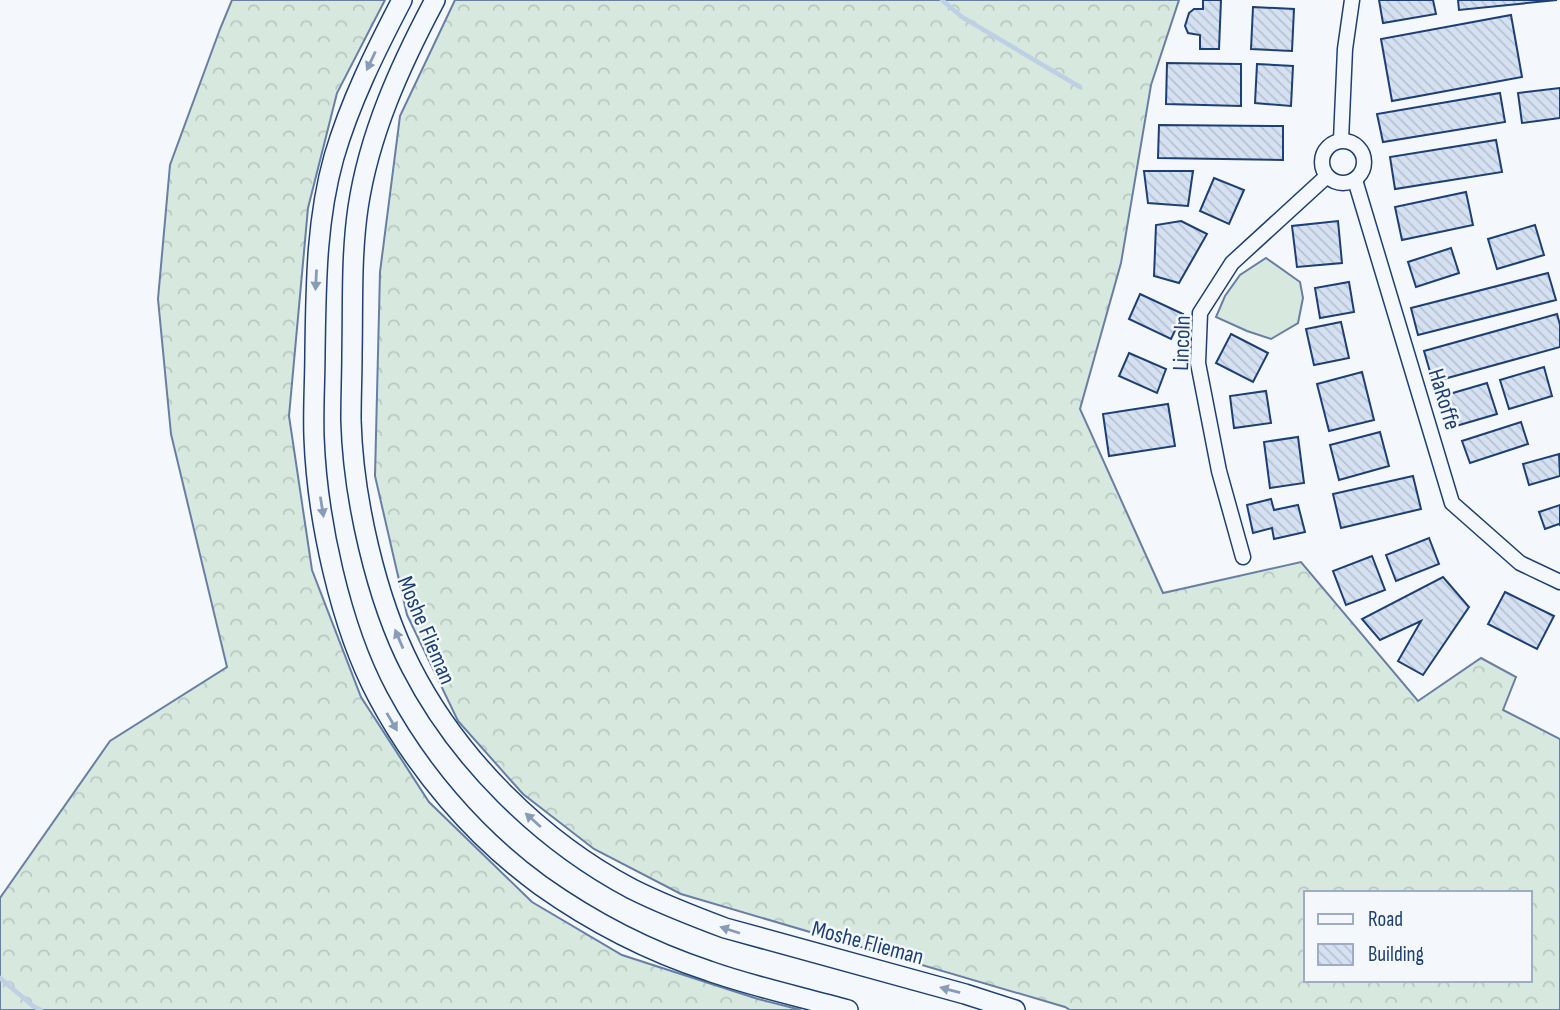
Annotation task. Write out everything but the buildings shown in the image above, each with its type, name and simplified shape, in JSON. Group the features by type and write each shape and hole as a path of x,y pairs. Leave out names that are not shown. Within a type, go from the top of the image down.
{"main road":[{"path":"402,0 359,89 334,157 321,220 316,287 314,438 320,499 330,557 350,630 376,694 417,761 456,809 513,863 561,899 610,930 676,959 708,971 848,1010"},
{"name":"Moshe Flieman","path":"435,0 394,85 370,150 358,209 353,273 351,421 357,481 367,536 385,606 410,666 431,702 485,774 562,844 631,888 725,928 1015,1010"}],"street":[{"path":"1341,140 1345,49 1352,0"},
{"path":"1341,140 1356,144 1364,156 1361,175 1348,183 1333,181 1323,170 1326,148 1341,140"},
{"name":"Lincoln","path":"1243,557 1219,471 1198,363 1200,313 1232,262 1327,176"},
{"name":"HaRoffe","path":"1355,180 1452,503 1520,563 1560,582"}],"green space":[{"path":"232,0 385,0 337,93 308,208 289,416 312,570 361,697 429,802 532,902 622,955 758,999 801,1010 0,1010 0,898 110,741 227,667 171,434 158,299 170,165"},
{"path":"455,0 1179,0 1151,85 1121,263 1080,409 1163,593 1301,562 1418,701 1481,658 1516,677 1503,710 1560,739 1560,1010 1070,1010 681,894 594,849 523,794 458,721 407,615 375,476 380,272 400,116"},
{"path":"1266,258 1300,282 1303,298 1298,323 1271,339 1216,317 1225,296 1240,275"}],"waterway":[{"path":"942,0 962,17 1080,87"},
{"path":"0,978 41,1010"}]}
